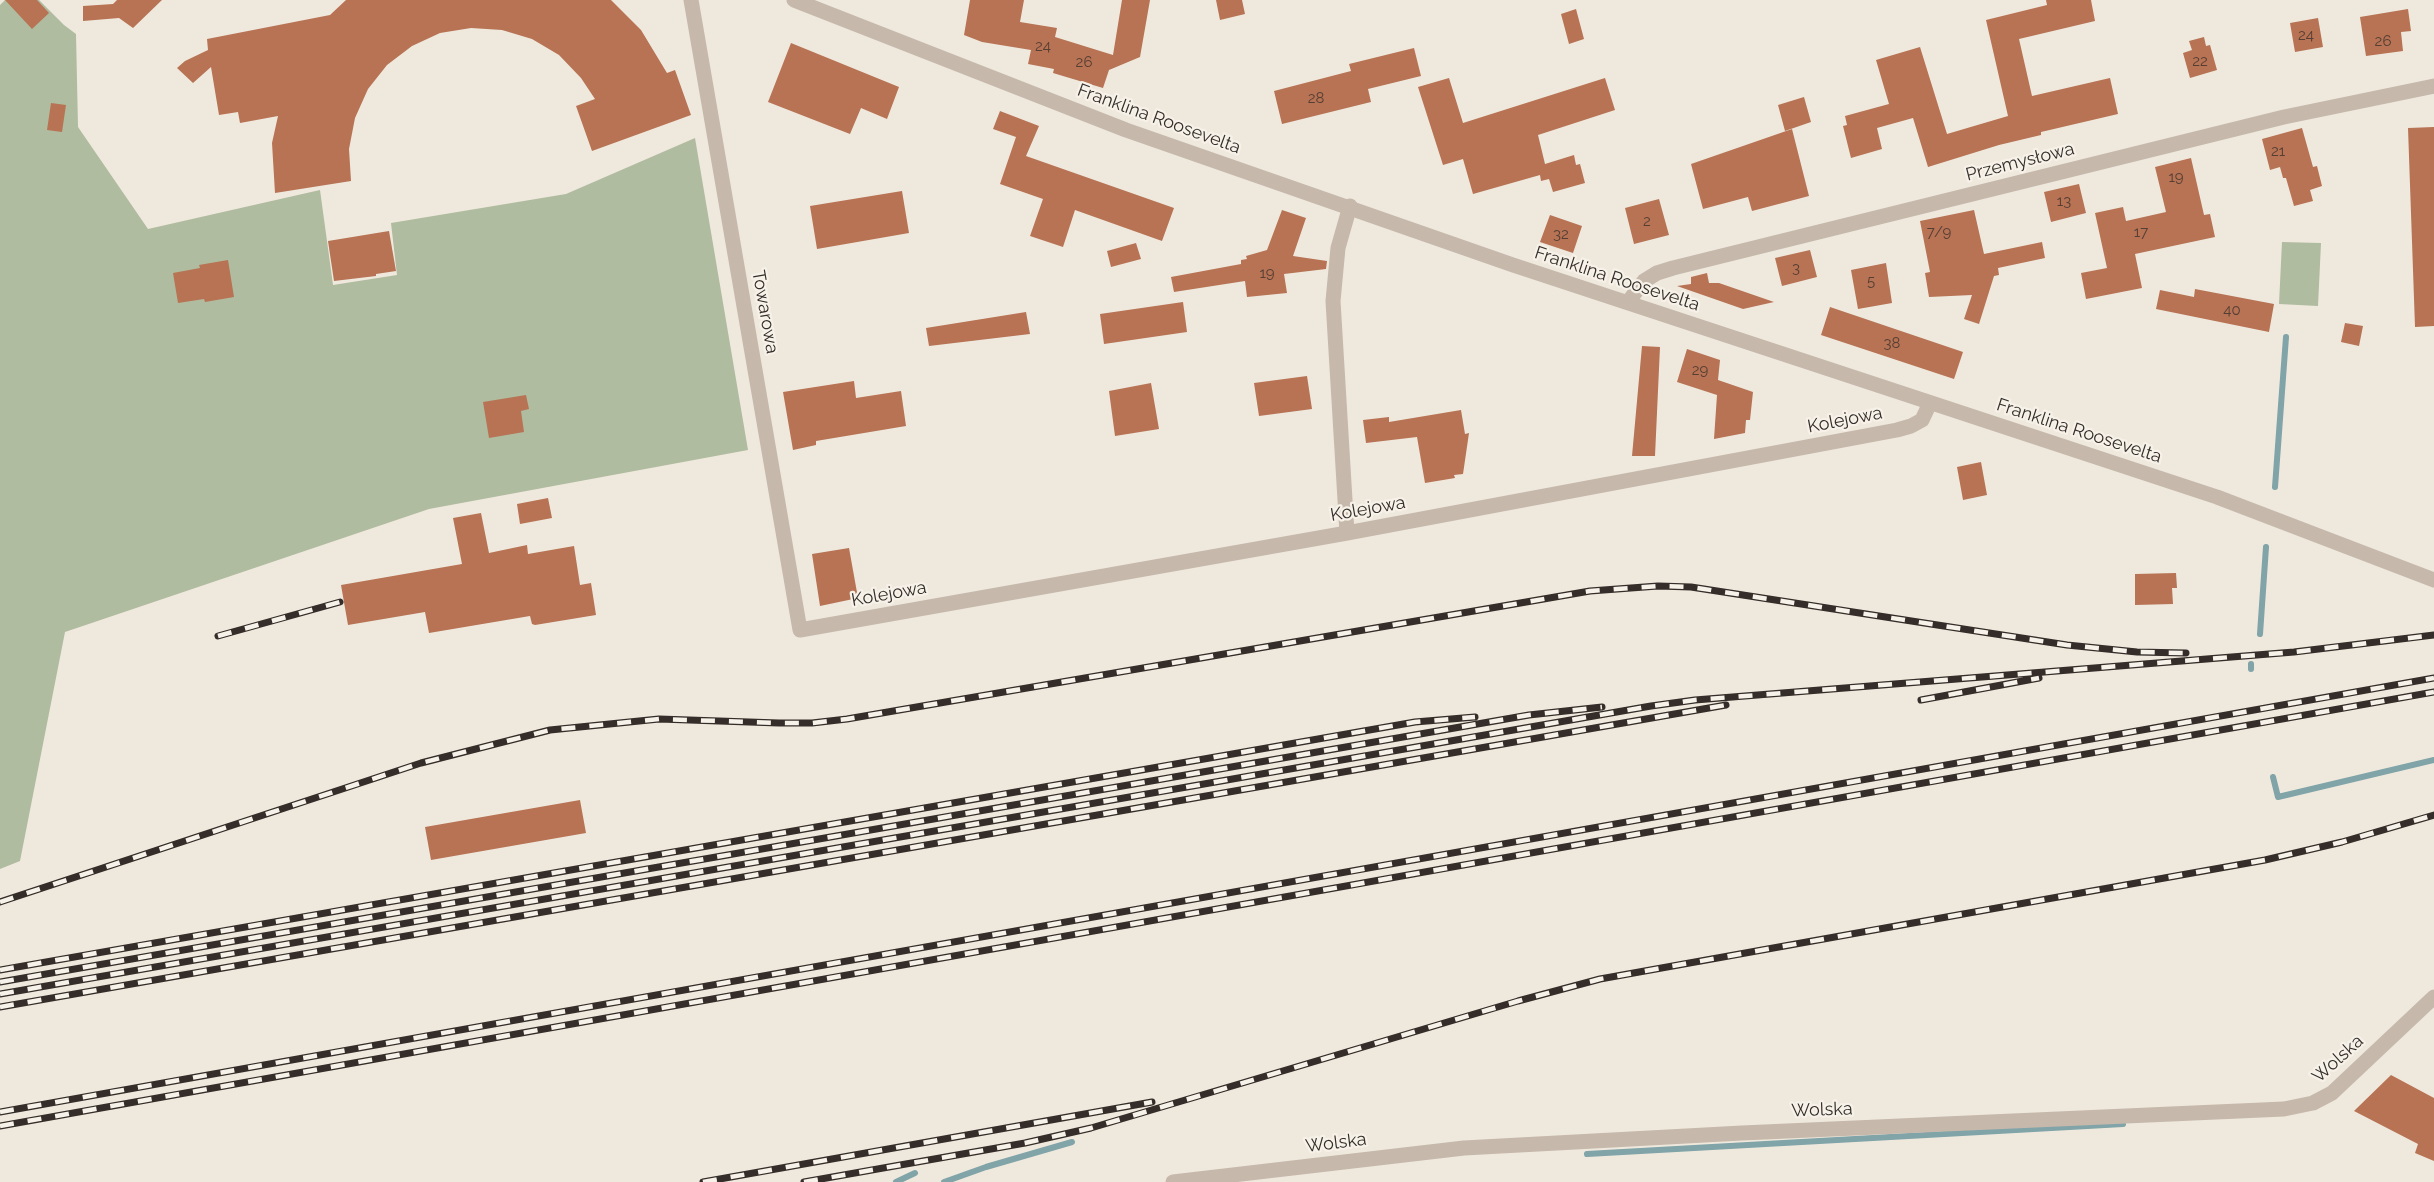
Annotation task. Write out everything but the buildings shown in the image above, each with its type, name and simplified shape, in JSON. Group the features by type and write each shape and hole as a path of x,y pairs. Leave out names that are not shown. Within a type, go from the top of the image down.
{"street":[{"name":"Towarowa","path":"691,0 800,630"},
{"name":"Franklina Roosevelta","path":"794,0 1126,130 1350,206 1513,265 2217,497 2434,580"},
{"name":"Przemysłowa","path":"1628,302 1644,281 1657,273 1673,268 2284,117 2434,86"},
{"path":"1347,533 1333,301 1338,248 1350,206"},
{"name":"Kolejowa","path":"800,630 1347,533 1897,430 1922,420 1930,403"},
{"name":"Wolska","path":"1173,1182 1464,1148 2284,1109 2320,1101 2434,997"}],"green space":[{"path":"5,0 39,0 76,34 78,127 148,229 320,190 333,285 397,275 391,223 566,194 695,138 748,450 429,509 65,632 20,861 0,869 0,5"},
{"path":"2282,242 2321,243 2318,306 2279,304"}],"waterway":[{"path":"2275,487 2286,337"},
{"path":"2260,634 2266,547"},
{"path":"2251,664 2251,669"},
{"path":"2273,777 2278,797 2434,760"},
{"path":"1587,1154 2123,1124"},
{"path":"944,1182 1072,1142"},
{"path":"896,1182 915,1173"}],"railway":[{"path":"0,902 421,763 550,730 659,719 779,723 812,723 847,719 1590,591 1658,586 1691,587 2067,645 2137,652 2186,653"},
{"path":"218,636 340,602"},
{"path":"0,994 1651,706 1695,700 2294,652 2434,635"},
{"path":"1921,700 2039,678"},
{"path":"0,1112 2434,678"},
{"path":"0,1126 2434,692"},
{"path":"0,1007 1726,705"},
{"path":"0,982 1529,715 1602,707"},
{"path":"0,970 1415,722 1475,717"},
{"path":"804,1182 1025,1143 1091,1128 1518,1001 1600,979 2265,860 2342,842 2434,815"},
{"path":"703,1182 1152,1102"}]}
